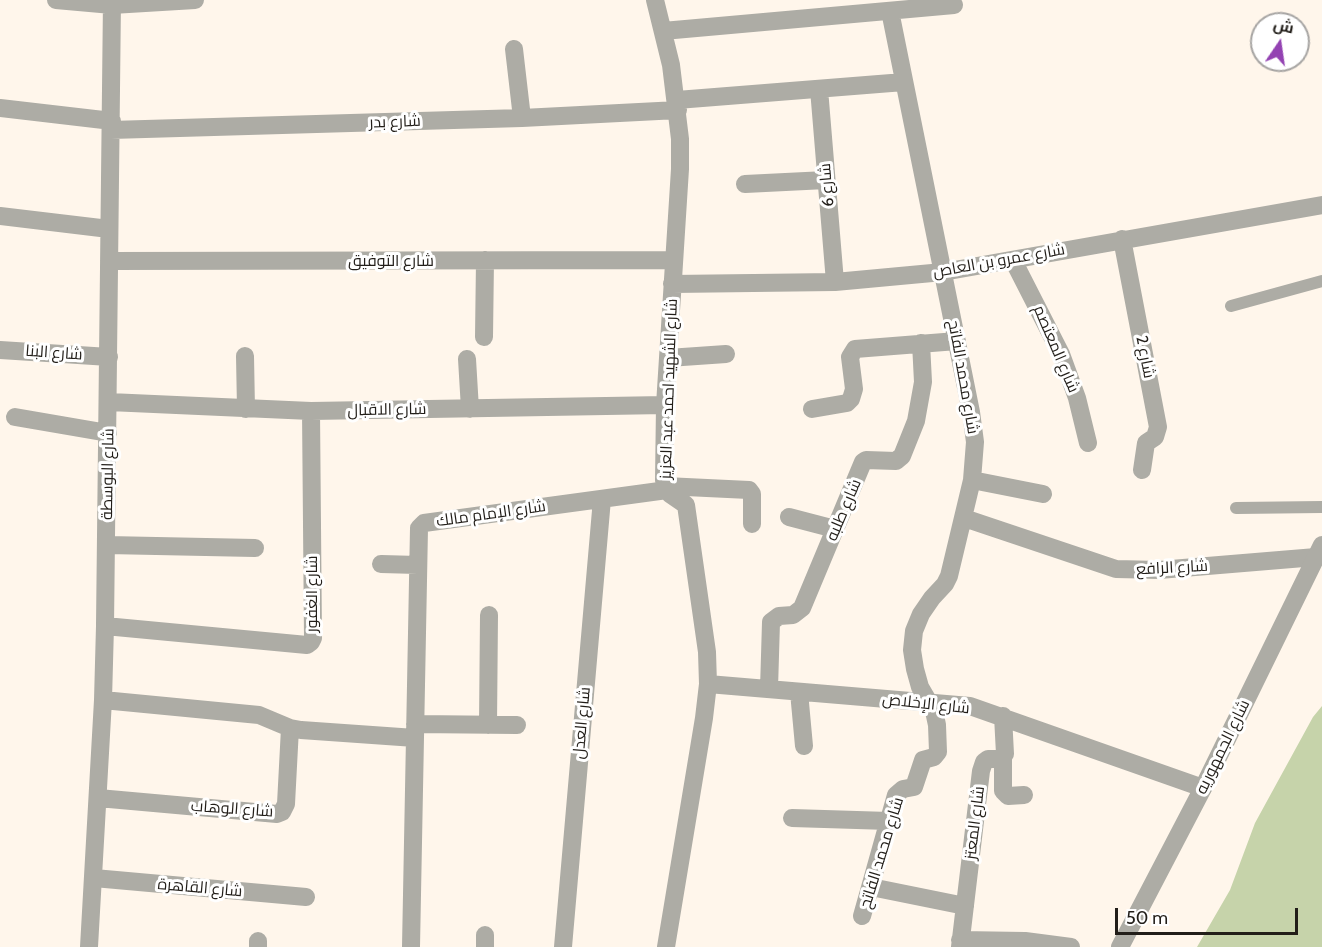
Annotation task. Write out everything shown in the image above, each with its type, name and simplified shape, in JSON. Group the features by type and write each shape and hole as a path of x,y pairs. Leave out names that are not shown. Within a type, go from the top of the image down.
{"street":[{"path":"56,0 112,2 195,0"},
{"name":"شارع الشهيد احمد عبد العزيز","path":"655,0 677,105 680,169 665,405 666,488 686,505 707,652 708,684 666,947"},
{"name":"شارع البوسطة","path":"89,947 104,700 112,2"},
{"path":"663,31 954,5"},
{"name":"شارع محمد الفاتح","path":"862,916 896,795 903,789 914,787 922,760 934,757 938,752 936,718 920,687 915,669 912,650 914,631 921,614 949,576 972,480 975,442 957,340 890,11"},
{"path":"514,49 522,118"},
{"name":"شارع بدر","path":"0,108 111,126 522,118 904,82"},
{"name":"شارع 6","path":"819,89 835,282"},
{"path":"744,184 826,180"},
{"name":"شارع عمرو بن العاص","path":"672,284 835,282 943,272 1322,205"},
{"path":"0,216 109,229"},
{"name":"شارع 2","path":"1122,239 1158,427 1157,434 1149,439 1144,448 1142,470"},
{"path":"484,338 485,260"},
{"name":"شارع التوفيق","path":"109,261 673,260"},
{"name":"شارع المعتصم","path":"1013,260 1061,354 1077,398 1088,443"},
{"path":"812,409 847,403 851,399 854,389 850,357 855,349 957,340"},
{"name":"شارع طلبه","path":"769,690 771,622 778,616 793,615 802,608 863,462 866,460 896,461 902,456 916,420 923,382 921,343"},
{"name":"شارع البنا","path":"0,350 109,357"},
{"path":"668,358 726,354"},
{"path":"246,356 246,409"},
{"path":"467,359 470,409"},
{"name":"شارع الاقبال","path":"109,402 311,411 665,405"},
{"name":"شارع الغفور","path":"105,626 307,645 311,642 313,638 311,411"},
{"path":"15,417 108,433"},
{"path":"972,480 1042,494"},
{"name":"شارع الإمام مالك","path":"411,947 419,528 424,524 666,488 749,490 752,494 752,524"},
{"name":"شارع العدل","path":"563,947 602,499"},
{"path":"789,517 835,530"},
{"name":"شارع الرافع","path":"964,518 1116,569 1159,570 1319,551"},
{"path":"107,544 255,548"},
{"name":"شارع الجمهوريه","path":"1120,947 1203,788 1319,551"},
{"path":"381,564 418,565"},
{"path":"488,725 489,615"},
{"name":"شارع الإخلاص","path":"708,684 970,706 1203,788"},
{"path":"799,692 804,746"},
{"path":"104,700 259,715 290,728 415,731 517,725"},
{"path":"1003,716 1004,791 1008,796 1024,795"},
{"name":"شارع الوهاب","path":"98,798 282,812 286,804 290,728"},
{"name":"شارع المعتز","path":"960,943 982,766 988,759 1003,757"},
{"path":"792,818 889,821"},
{"name":"شارع القاهرة","path":"94,878 306,897"},
{"path":"871,887 965,906"},
{"path":"960,943 1012,940 1071,947"}],"lane":[{"path":"1232,306 1322,280"},
{"path":"1236,508 1322,507"}],"shaded area":[{"path":"1322,706 1322,947 1197,947 1230,890 1255,823 1313,717"}]}
